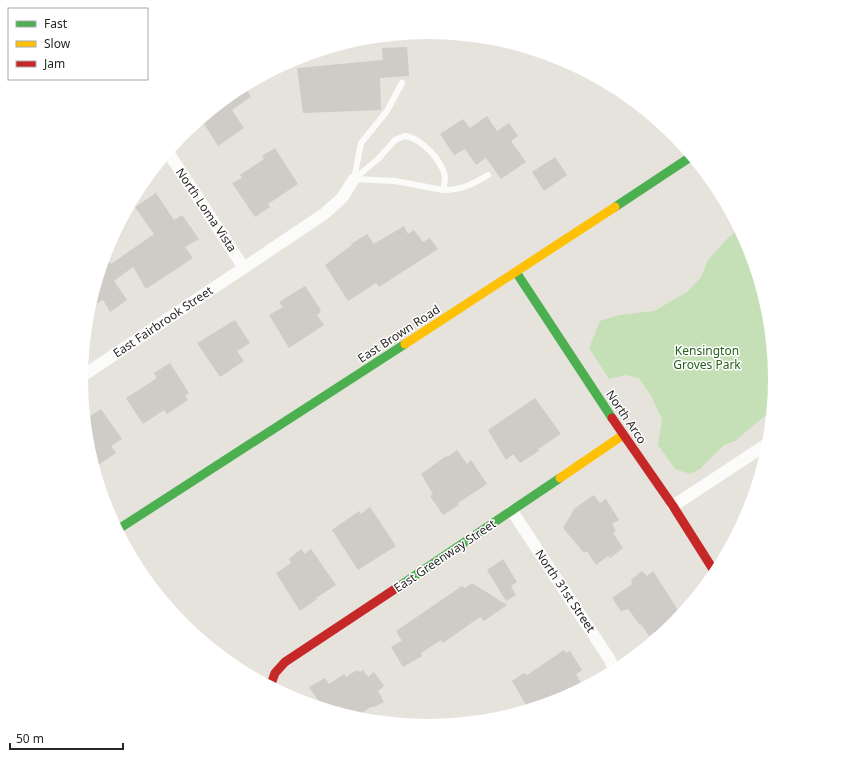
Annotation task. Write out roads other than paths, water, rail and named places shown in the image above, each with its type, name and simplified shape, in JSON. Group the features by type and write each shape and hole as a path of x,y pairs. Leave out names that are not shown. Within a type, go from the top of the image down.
{"street":[{"name":"North Loma Vista","path":"171,156 244,268"},
{"name":"East Brown Road","path":"122,527 516,272 688,159"},
{"name":"East Fairbrook Street","path":"88,371 244,268 328,210 342,198 354,179"},
{"name":"North Arco","path":"516,272 623,435 673,506 712,568"},
{"name":"East Greenway Street","path":"271,681 279,667 285,662 512,511 623,435"},
{"path":"673,506 762,448"},
{"name":"North 31st Street","path":"512,511 613,666"}],"lane":[{"path":"354,179 361,144 387,111 402,83"},
{"path":"354,179 378,159 395,140 404,136 412,137 424,144 438,162 445,179 443,190"},
{"path":"354,179 395,181 443,190 456,190 470,186 488,175"}],"park label":[{"name":"Kensington Groves Park","path":"707,358"}]}
